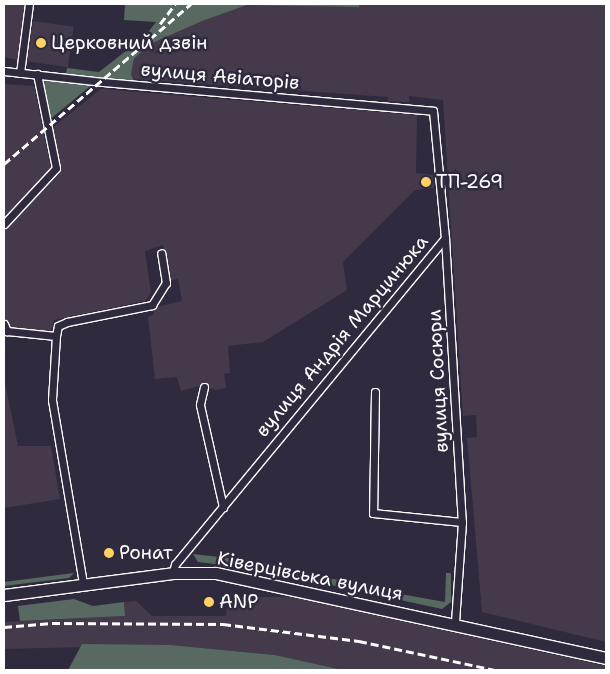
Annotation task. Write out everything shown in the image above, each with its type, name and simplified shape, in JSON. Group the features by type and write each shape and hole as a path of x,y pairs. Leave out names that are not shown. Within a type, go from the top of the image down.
{"main road":[{"name":"Ківерцівська вулиця","path":"4,595 173,573 248,578 606,658"}],"street":[{"path":"20,73 29,4"},
{"name":"вулиця Авіаторів","path":"4,71 433,111"},
{"path":"4,224 56,168 37,74"},
{"name":"вулиця Андрія Марцинюка","path":"173,573 175,564 444,238 433,111"},
{"name":"вулиця Сосюри","path":"444,238 462,522 454,624"},
{"path":"83,584 52,400 58,326 67,322 152,305 166,283 161,252"},
{"path":"4,324 7,331 56,336"},
{"path":"204,387 200,405 223,507"},
{"path":"375,392 373,513 462,522"}],"shaded area":[{"path":"4,4 26,4 18,60 4,57"},
{"path":"360,4 606,4 606,642 482,612 467,438 477,437 476,415 463,416 443,100 409,96 409,102 388,101 388,97 134,79 131,74 134,59 148,45 201,21 247,5 358,7"},
{"path":"33,21 74,27 68,67 27,62"},
{"path":"4,84 34,86 51,169 4,221"},
{"path":"101,89 417,115 416,173 433,175 434,188 415,190 343,262 347,290 263,342 228,346 230,373 224,374 226,388 216,390 200,386 181,391 177,377 155,379 148,317 154,314 153,308 182,301 178,279 168,281 163,245 145,251 151,293 145,301 54,320 51,331 11,329 4,316 4,228 59,171 50,138 52,128"},
{"path":"4,378 18,446 51,446 60,499 4,508"},
{"path":"228,597 292,597 606,666 606,670 343,670 275,655 171,645 4,649 4,622 125,616 124,602 136,601 152,616 226,616"}],"green space":[{"path":"125,4 360,4 359,7 247,5 202,21 148,45 134,59 131,74 134,81 66,75 67,68 99,72 145,36 156,22 124,20"},
{"path":"49,79 94,83 48,121 44,82"},
{"path":"193,554 257,561 384,591 445,602 446,573 451,573 451,602 442,609 257,569 198,562"},
{"path":"74,573 69,578 4,586 4,582"},
{"path":"74,599 93,606 124,602 125,616 20,621 18,606"},
{"path":"82,644 171,645 275,655 343,670 68,670"}],"railway":[{"path":"160,24 175,4"},
{"path":"4,164 191,4"},
{"path":"4,627 52,623 223,624 359,641 496,670"}],"place":[{"name":"Церковний дзвін","path":"41,43"},
{"name":"ТП-269","path":"426,182"},
{"name":"Ронат","path":"109,553"},
{"name":"ANP","path":"209,602"}]}
